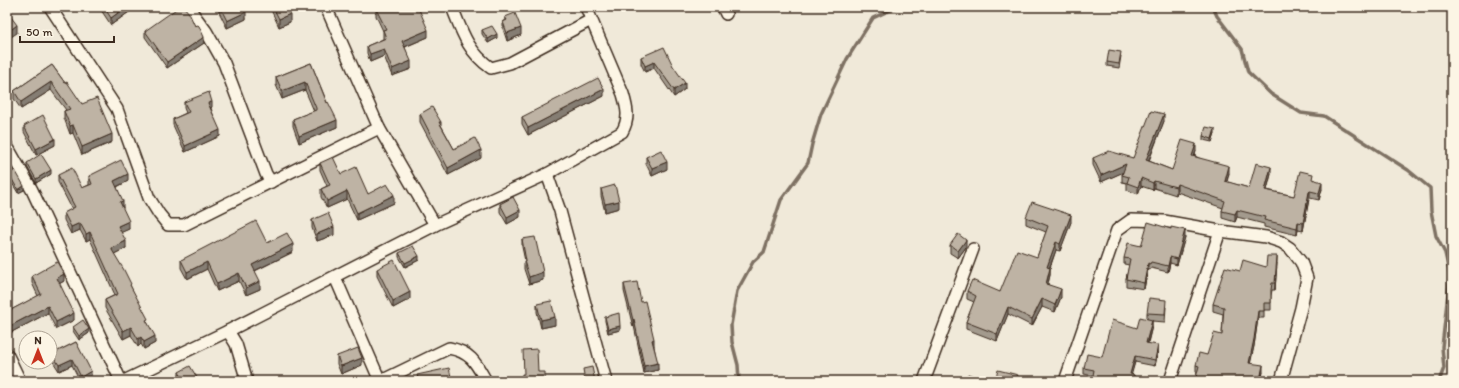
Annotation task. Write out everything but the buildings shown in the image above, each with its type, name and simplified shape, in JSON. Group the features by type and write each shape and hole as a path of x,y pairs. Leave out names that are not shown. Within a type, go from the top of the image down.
{"street":[{"path":"50,7 117,109 149,198 168,225 184,225 379,128"},
{"path":"188,7 206,31 224,63 271,182"},
{"path":"326,7 379,128 435,225"},
{"path":"452,7 470,49 482,62 491,68 510,63 591,20"},
{"path":"8,151 32,190 122,381 228,331 435,225 547,174 622,132 627,124 626,106 623,94 586,7"},
{"path":"547,174 560,211 606,381"},
{"path":"1065,381 1117,230 1130,220 1164,221 1220,231 1266,237 1281,242 1290,248 1301,262 1307,278 1302,308 1281,381"},
{"path":"1170,381 1220,231"},
{"path":"924,381 973,249"},
{"path":"335,277 380,381 449,348 460,350 474,359 486,381"},
{"path":"228,331 236,344 247,381"},
{"path":"7,354 20,381"}],"waterway":[{"path":"739,381 738,365 732,342 731,325 737,291 753,262 764,252 781,200 808,163 821,114 847,59 873,18 897,7"},
{"path":"1213,7 1217,16 1242,49 1248,72 1271,94 1301,113 1324,116 1408,170 1430,188 1431,211 1436,236 1445,253 1450,275 1442,347 1444,368 1439,381"}]}
